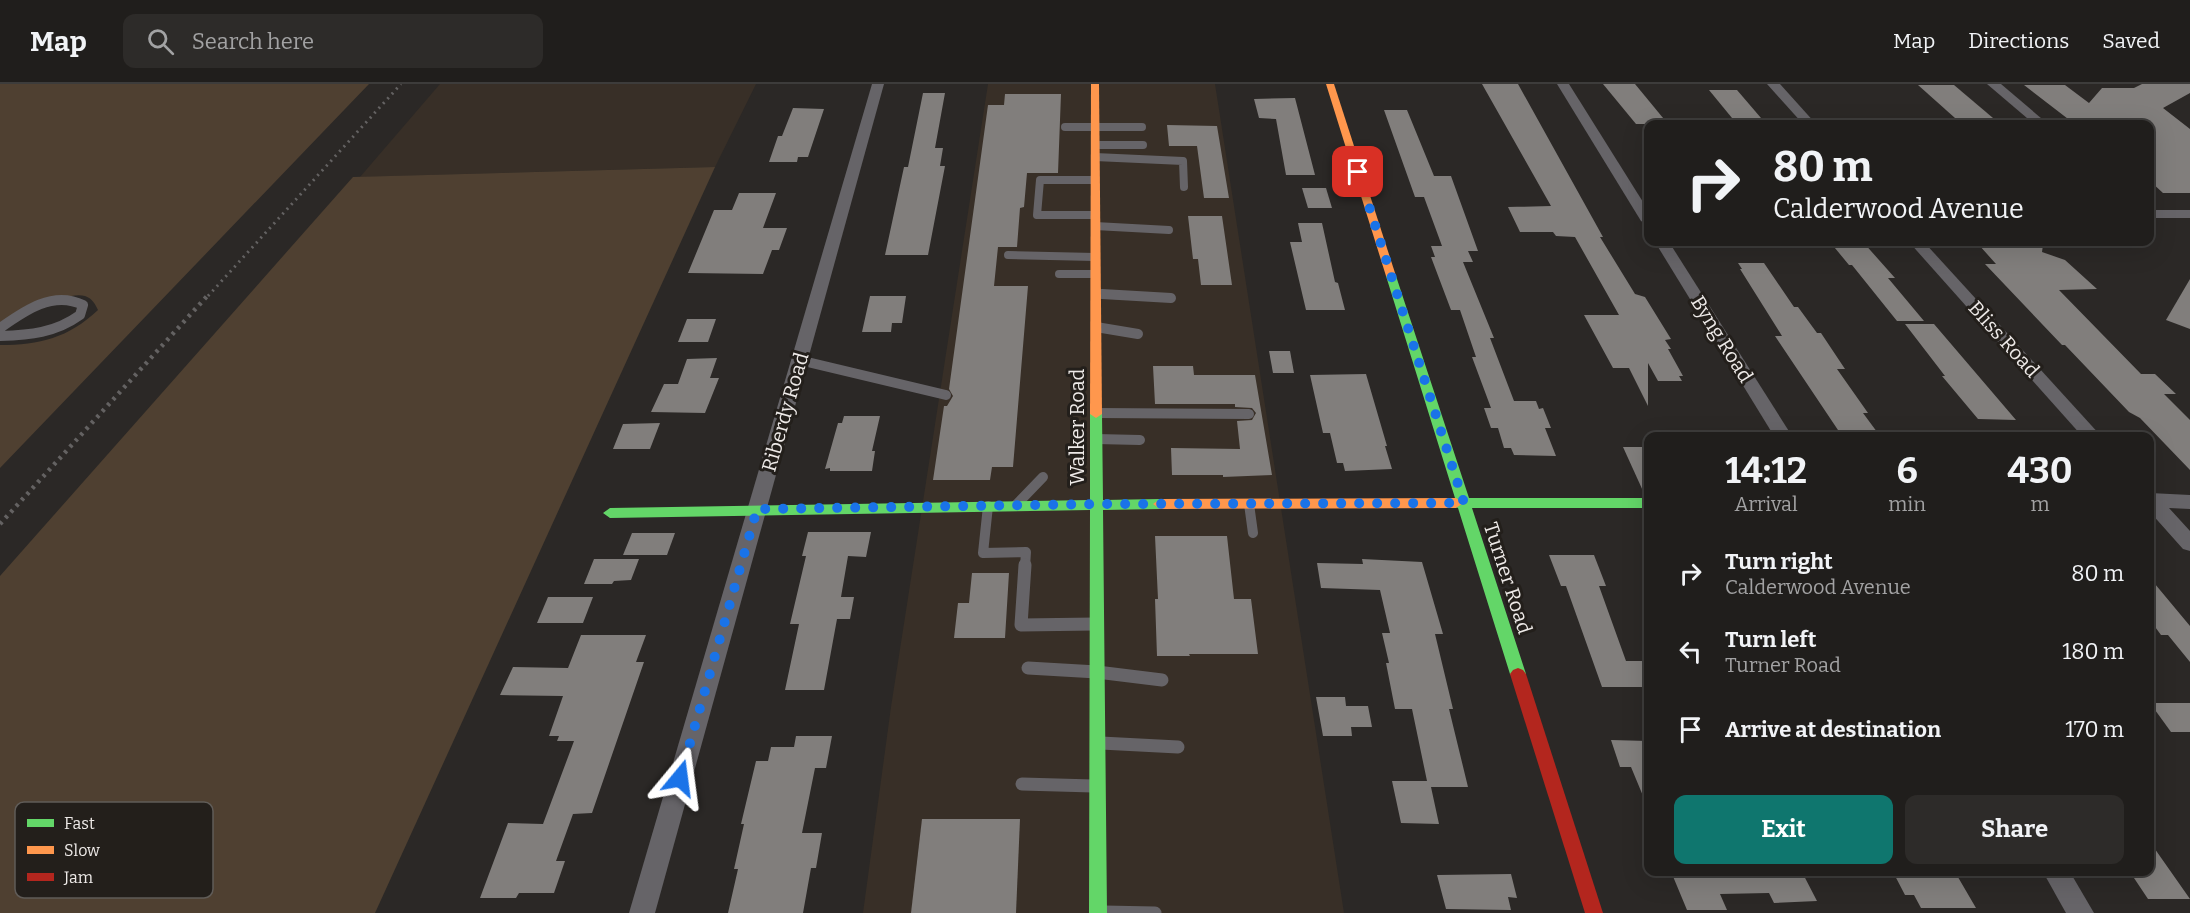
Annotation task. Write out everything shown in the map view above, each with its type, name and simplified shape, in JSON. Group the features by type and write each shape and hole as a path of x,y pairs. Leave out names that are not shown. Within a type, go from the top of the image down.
{"street":[{"name":"Riberdy Road","path":"642,913 878,84"},
{"name":"Walker Road","path":"1095,84 1098,912"},
{"name":"Turner Road","path":"1330,84 1594,913"},
{"path":"1563,84 1644,215"},
{"path":"1773,84 1806,120"},
{"path":"1993,84 2036,120"},
{"path":"2154,214 2190,214"},
{"name":"Byng Road","path":"1665,246 1781,432"},
{"name":"Bliss Road","path":"1920,246 2088,432"},
{"path":"2154,501 2190,501"},
{"path":"610,513 1096,504 1644,503"},
{"path":"2154,505 2190,544"},
{"path":"2059,876 2082,913"}],"lane":[{"path":"1065,127 1142,127"},
{"path":"1095,151 1143,144"},
{"path":"1095,151 1183,161 1184,188"},
{"path":"1095,180 1040,180 1037,215 1169,230"},
{"path":"1008,255 1095,257"},
{"path":"1059,274 1096,274"},
{"path":"1096,294 1171,298"},
{"path":"0,328 41,304 59,298 76,299 83,304 80,315 56,331 43,334 0,336"},
{"path":"1096,327 1138,334"},
{"path":"800,360 946,395"},
{"path":"1096,413 1249,414"},
{"path":"1096,439 1140,440"},
{"path":"1015,506 1043,477"},
{"path":"1249,504 1253,534"},
{"path":"988,506 982,553 1026,552 1022,625 1097,624"},
{"path":"1029,668 1097,672 1162,680"},
{"path":"1097,743 1178,747"},
{"path":"1022,784 1098,786"},
{"path":"1098,912 1155,913"}],"shaded area":[{"path":"0,84 369,84 0,468 0,345 53,338 76,327 98,310 90,299 77,295 42,306 0,327"},
{"path":"440,84 756,84 715,167 360,177"},
{"path":"988,84 1215,84 1344,913 863,913 891,707"},
{"path":"715,167 375,913 0,913 0,576 353,177"}],"building":[{"path":"1482,84 1518,84 1603,237 1600,237 1635,294 1645,297 1671,339 1665,340 1683,376 1679,376 1682,381 1658,381 1648,363 1648,406 1629,368 1613,368 1584,315 1619,315 1575,237 1556,236 1553,232 1520,232 1508,207 1551,206"},
{"path":"1603,84 1635,84 1665,120 1644,120 1644,124 1636,124"},
{"path":"2142,84 2190,84 2190,93 2163,108 2190,129 2190,193 2163,193 2154,185 2154,120 2069,120 2024,85 2065,85 2089,103 2102,88 2134,88"},
{"path":"1918,85 1954,85 1993,118 1955,118"},
{"path":"1709,90 1737,90 1761,118 1732,118"},
{"path":"923,93 945,93 935,148 943,148 940,166 945,166 928,255 885,255 904,167 908,167"},
{"path":"1005,94 1061,94 1058,173 1027,173 1024,207 1020,208 1017,247 998,247 994,286 1028,286 1013,467 992,467 990,480 933,480 944,406 947,406 953,396 949,389 988,105 1004,105"},
{"path":"1295,98 1315,175 1286,175 1276,119 1259,118 1254,99"},
{"path":"793,108 824,109 808,157 798,157 797,162 769,162 778,136 782,136"},
{"path":"1384,110 1407,110 1434,176 1451,176 1478,251 1468,251 1473,262 1463,262 1494,338 1490,338 1514,401 1536,401 1539,409 1543,408 1551,428 1545,428 1556,456 1514,455 1511,448 1504,448 1498,428 1491,428 1484,408 1491,408 1472,357 1476,357 1460,310 1451,310 1431,257 1435,257 1431,246 1442,246 1424,197 1415,197"},
{"path":"1167,125 1217,126 1229,198 1204,198 1197,146 1169,146"},
{"path":"1302,188 1326,188 1332,208 1308,208"},
{"path":"739,193 776,193 763,228 787,228 779,250 772,250 763,274 688,273 714,210 732,210"},
{"path":"1188,216 1222,216 1232,285 1201,285 1198,259 1193,259"},
{"path":"1298,223 1322,223 1335,282 1338,283 1345,310 1306,310 1290,242 1302,242"},
{"path":"1833,246 1867,246 1895,278 1888,278 1924,321 1897,321 1852,265 1849,265"},
{"path":"1980,246 2043,246 2042,252 2065,260 2097,289 2059,290 2141,374 2155,374 2176,394 2164,394 2190,420 2190,470 2140,418 2129,412 2065,345 2062,345 1985,264 1996,264"},
{"path":"1738,263 1764,263 1794,307 1798,307 1817,333 1821,333 1845,369 1837,369 1868,413 1863,413 1877,432 1839,432 1775,336 1782,336 1740,269 1742,269"},
{"path":"2190,279 2190,329 2166,320"},
{"path":"870,296 906,296 902,323 892,323 891,332 862,332"},
{"path":"687,319 716,319 708,342 678,342"},
{"path":"1905,324 1934,324 2016,420 1978,419 1942,376 1945,376"},
{"path":"1269,351 1290,351 1294,373 1273,373"},
{"path":"717,358 710,378 719,378 705,413 651,412 664,384 678,384 687,359"},
{"path":"1153,366 1193,366 1194,375 1255,375 1272,475 1223,477 1223,475 1172,475 1171,448 1240,449 1237,421 1252,420 1256,413 1252,408 1235,407 1235,404 1155,404"},
{"path":"1366,374 1392,469 1345,471 1343,463 1337,463 1330,433 1323,433 1310,375"},
{"path":"844,416 880,416 872,451 875,451 872,471 825,469 838,423 842,423"},
{"path":"660,423 650,449 613,449 623,424"},
{"path":"1623,447 1644,447 1643,491"},
{"path":"808,532 871,532 866,557 848,556 841,597 854,597 850,619 837,619 824,690 785,690 799,624 790,624 806,556 802,556"},
{"path":"632,533 675,533 667,555 623,555"},
{"path":"1155,536 1227,536 1234,599 1251,599 1258,654 1157,656 1155,599 1158,599"},
{"path":"1549,555 1594,555 1606,586 1599,586 1626,661 1642,661 1644,687 1602,687 1566,586 1561,586"},
{"path":"594,559 639,559 631,580 614,581 612,584 584,584"},
{"path":"1362,559 1422,562 1443,634 1435,634 1453,709 1449,709 1468,787 1431,787 1439,824 1401,823 1392,781 1427,781 1412,709 1395,709 1386,663 1389,663 1382,633 1390,633 1380,590 1321,588 1317,563 1363,564"},
{"path":"972,573 1009,573 1005,638 954,638 958,603 969,603"},
{"path":"2154,583 2190,626 2190,662 2168,635 2161,635 2154,625"},
{"path":"548,597 593,597 583,623 537,623"},
{"path":"581,635 646,635 636,662 644,662 592,813 573,814 556,861 565,861 554,893 519,893 516,898 480,898 508,823 543,824 574,741 557,741 559,736 549,736 563,696 500,695 513,667 568,668"},
{"path":"1316,697 1345,697 1346,706 1368,706 1372,727 1351,727 1352,736 1323,736"},
{"path":"2154,703 2190,703 2190,732 2171,732 2154,709"},
{"path":"796,736 832,736 826,768 815,768 802,833 822,833 816,868 811,868 803,913 728,913 738,869 734,869 744,824 741,824 756,761 768,761 771,747 794,747"},
{"path":"1611,740 1644,741 1644,798 1631,767 1620,767"},
{"path":"922,819 1020,819 1016,913 911,913"},
{"path":"2154,848 2190,899 2148,899 2133,876 2154,876"},
{"path":"1511,874 1517,898 1508,897 1511,910 1446,909 1437,875"},
{"path":"1673,876 1804,876 1817,901 1774,903 1769,893 1720,894 1727,910 1687,910"},
{"path":"1895,876 1957,876 1976,908 1921,908 1914,895 1905,895"}],"railway":[{"path":"208,296 401,84"},
{"path":"0,524 209,294"}],"traffic: fast":[{"path":"1391,276 1518,674"},
{"path":"1096,414 1098,913"},
{"path":"1456,503 1644,503"},
{"path":"610,513 1160,504"}],"traffic: slow":[{"path":"1095,84 1096,414"},
{"path":"1330,84 1391,276"},
{"path":"1160,504 1456,503"}],"traffic: jam":[{"path":"1518,674 1594,913"}],"route":[{"path":"680,778 757,509 1112,504 1464,503 1358,172"}]}
